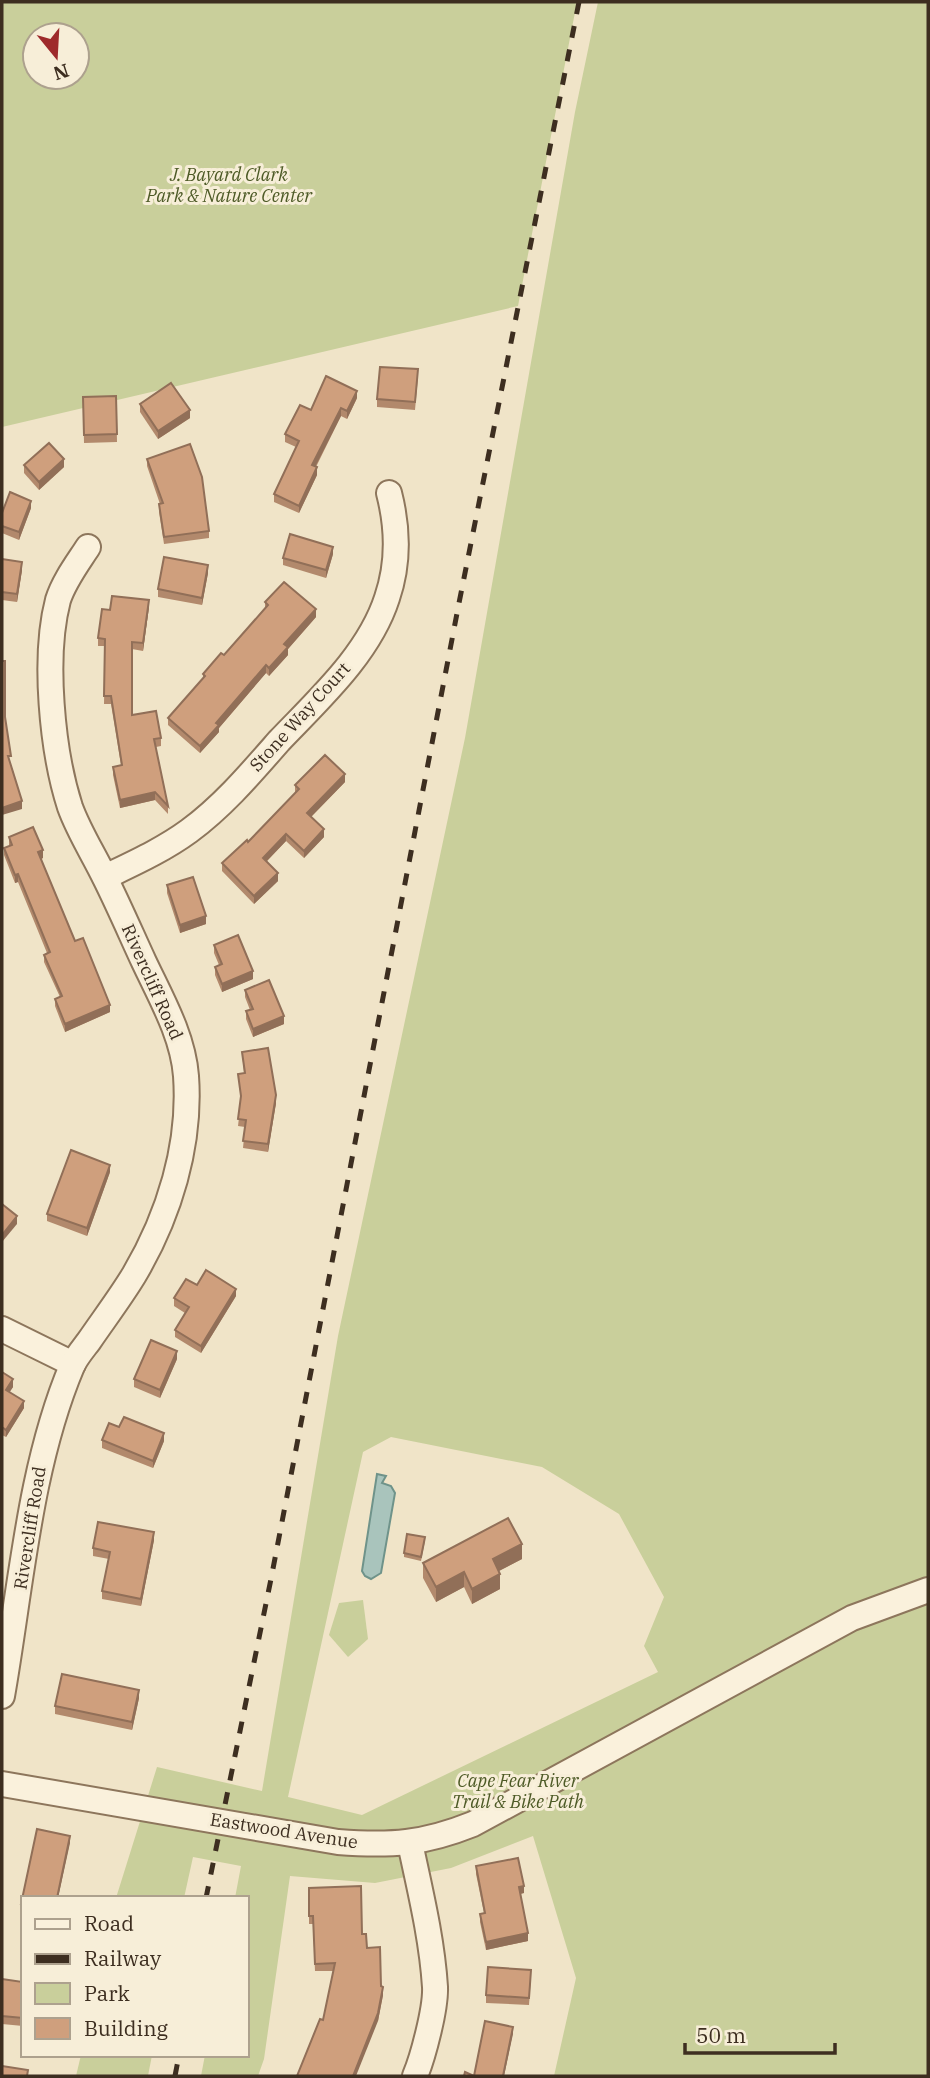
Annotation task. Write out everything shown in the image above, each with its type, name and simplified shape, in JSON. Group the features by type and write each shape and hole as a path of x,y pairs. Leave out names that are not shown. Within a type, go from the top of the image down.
{"street":[{"name":"Stone Way Court","path":"104,877 167,846 222,804 353,659 376,624 387,599 394,572 396,517 389,493"},
{"name":"Rivercliff Road","path":"2,1696 6,1653 41,1457 73,1364 134,1275 161,1221 181,1156 188,1115 186,1073 172,1020 70,807 60,768 51,671 57,603 68,577 88,547"},
{"path":"2,1329 73,1364"},
{"name":"Eastwood Avenue","path":"2,1784 338,1842 379,1845 410,1843 473,1824 852,1618 928,1590"},
{"path":"410,1843 424,1911 435,1990 422,2058 415,2076"}],"green space":[{"name":"J. Bayard Clark Park & Nature Center","path":"2,2 577,2 518,306 2,427"},
{"name":"Cape Fear River Trail & Bike Path","path":"598,2 928,2 928,2076 554,2076 576,1978 533,1836 451,1868 375,1883 290,1876 264,2059 258,2076 201,2076 205,2057 248,2057 248,1896 235,1896 241,1866 193,1857 184,1896 117,1896 157,1767 262,1791 338,1336 465,738 575,112","holes":["391,1437 542,1467 619,1514 664,1597 644,1646 658,1672 362,1815 288,1797 363,1452"]},
{"path":"363,1600 368,1639 348,1657 329,1635 339,1603"},
{"path":"81,2057 152,2057 148,2076 76,2076"}],"water":[{"path":"377,1474 386,1476 382,1483 391,1486 395,1493 381,1573 371,1579 362,1571"}],"building":[{"path":"380,367 418,369 415,402 377,399"},
{"path":"326,376 357,391 347,411 341,408 312,465 317,467 299,506 274,494 299,441 285,434 300,405 311,410"},
{"path":"171,383 190,410 158,431 140,404"},
{"path":"116,396 117,434 84,435 83,397"},
{"path":"49,443 64,459 39,482 24,465"},
{"path":"190,444 202,477 209,531 164,537 159,504 163,503 147,459"},
{"path":"10,492 31,501 19,532 2,526 2,513"},
{"path":"290,534 333,547 326,570 283,558"},
{"path":"164,557 208,565 202,598 158,589"},
{"path":"2,559 22,562 17,594 2,592"},
{"path":"284,582 316,609 284,644 288,647 269,668 266,665 216,723 219,725 200,746 168,718 205,676 203,674 221,653 224,655 268,605 265,602"},
{"path":"112,596 149,600 143,643 132,642 132,715 156,711 161,738 154,739 168,806 155,792 120,800 113,767 122,765 111,696 104,696 105,639 98,638 102,609 110,610"},
{"path":"2,661 5,661 5,717 11,756 8,756 22,801 2,808"},
{"path":"325,755 345,774 307,813 324,829 304,851 286,834 263,858 278,873 254,896 222,863 247,840 248,842 299,789 295,785"},
{"path":"33,827 43,850 38,852 75,941 83,938 110,1005 65,1024 55,999 62,996 44,955 50,952 18,874 15,875 4,848 12,845 9,837"},
{"path":"193,877 206,916 180,925 167,885"},
{"path":"238,935 253,971 222,984 215,967 222,964 214,945"},
{"path":"269,980 284,1016 253,1029 246,1011 253,1009 245,990"},
{"path":"268,1048 276,1095 268,1144 243,1141 246,1120 238,1119 241,1096 238,1074 245,1073 242,1052"},
{"path":"71,1150 110,1165 87,1228 47,1214"},
{"path":"2,1204 17,1216 2,1235"},
{"path":"206,1270 236,1289 201,1346 175,1330 189,1307 174,1298 186,1279 197,1285"},
{"path":"151,1340 177,1351 160,1390 134,1379"},
{"path":"2,1372 13,1379 6,1390 24,1401 6,1430 2,1427"},
{"path":"124,1417 164,1433 153,1461 102,1440 109,1423 119,1427"},
{"path":"508,1518 522,1544 493,1559 500,1574 472,1589 464,1572 436,1587 423,1563"},
{"path":"98,1522 154,1532 141,1599 102,1591 110,1552 93,1548"},
{"path":"407,1534 425,1537 421,1557 404,1553"},
{"path":"62,1674 139,1690 132,1722 55,1706"},
{"path":"37,1829 70,1836 57,1896 23,1896"},
{"path":"518,1858 524,1886 519,1887 528,1933 486,1942 480,1914 485,1913 476,1866"},
{"path":"361,1886 362,1934 366,1934 367,1948 380,1947 383,1987 378,2013 353,2076 297,2076 320,2019 323,2020 335,1963 315,1964 313,1916 309,1916 309,1888"},
{"path":"488,1967 531,1970 529,1998 486,1995"},
{"path":"2,1979 21,1982 21,2018 2,2016"},
{"path":"485,2021 513,2027 503,2076 474,2076"},
{"path":"2,2066 28,2070 27,2076 2,2076"}],"railway":[{"path":"206,1896 271,1579 459,603 579,2"},
{"path":"175,2076 179,2057"}]}
